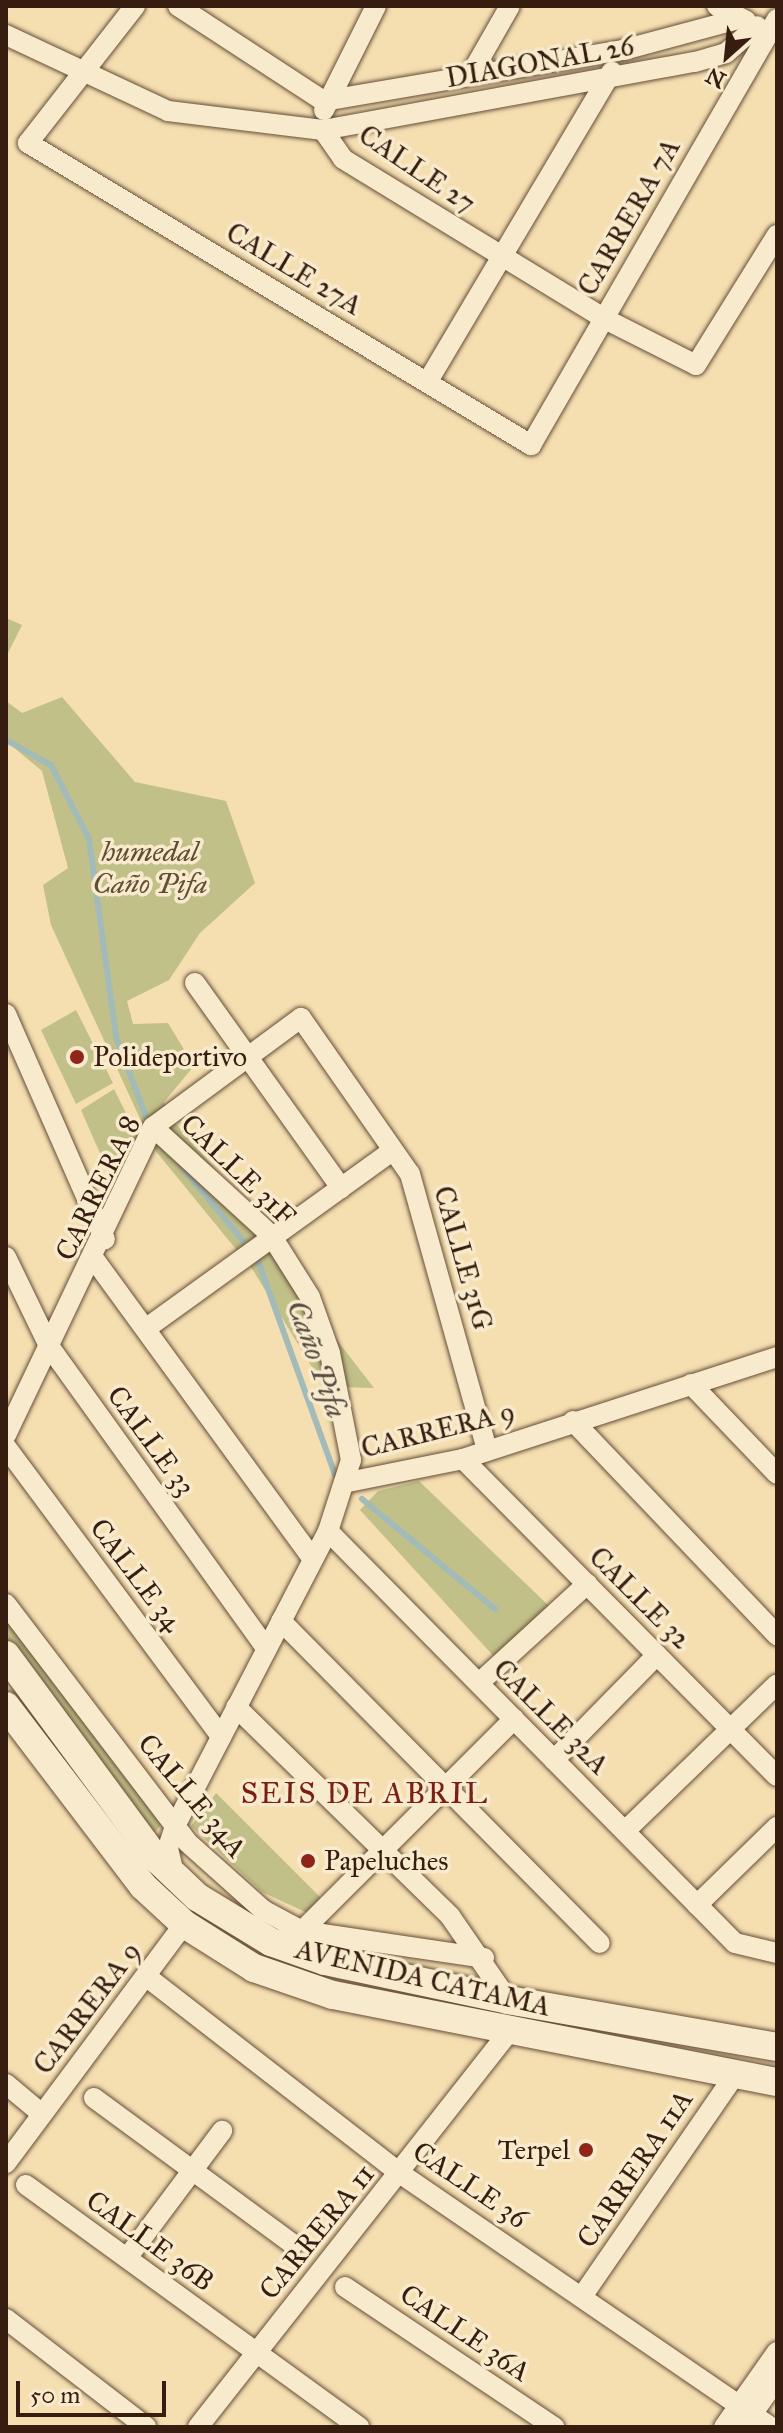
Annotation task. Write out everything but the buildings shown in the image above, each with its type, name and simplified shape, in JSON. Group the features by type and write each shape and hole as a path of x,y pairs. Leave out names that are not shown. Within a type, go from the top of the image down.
{"main road":[{"name":"AVENIDA CATAMA","path":"6,1655 175,1878 220,1914 298,1953 508,2000 777,2047"},
{"name":"AVENIDA CATAMA","path":"10,1721 125,1865 184,1924 254,1968 306,1988 508,2033 777,2082"}],"street":[{"path":"77,74 135,6"},
{"path":"178,6 324,101"},
{"path":"471,74 510,6"},
{"path":"717,6 764,27"},
{"path":"323,130 324,101 370,8"},
{"name":"DIAGONAL 26","path":"324,101 764,27"},
{"name":"DIAGONAL 26","path":"323,130 608,79 726,53 764,27"},
{"name":"CARRERA 7A","path":"531,445 764,27"},
{"name":"CALLE 27","path":"6,35 77,74 187,117 323,130 343,159 603,318 696,365 777,235"},
{"path":"428,381 623,50"},
{"name":"CALLE 27A","path":"77,74 28,143 531,445"},
{"path":"195,983 251,1056 341,1188"},
{"path":"6,1014 105,1239"},
{"name":"CARRERA 8","path":"6,1435 105,1239 153,1127 301,1018"},
{"name":"CALLE 31G","path":"301,1018 392,1151 421,1203 487,1450"},
{"name":"CALLE 31F","path":"153,1127 271,1235 310,1297 330,1353 345,1419 348,1482"},
{"path":"148,1327 271,1235 392,1151"},
{"name":"CALLE 33","path":"6,1257 49,1346 267,1649"},
{"path":"94,1259 148,1327 313,1559"},
{"name":"CARRERA 9","path":"175,1878 168,1848 175,1826 328,1531 348,1482 463,1459 777,1357"},
{"path":"691,1384 777,1474"},
{"path":"573,1421 777,1635"},
{"name":"CALLE 34","path":"6,1447 221,1737"},
{"name":"CALLE 32","path":"463,1459 777,1776"},
{"name":"CALLE 32A","path":"328,1531 735,1943 777,1953"},
{"path":"479,1683 587,1584"},
{"name":"CALLE 34A","path":"6,1604 175,1826 240,1892 302,1931 484,1958"},
{"path":"281,1621 600,1943"},
{"path":"554,1760 657,1655"},
{"path":"625,1831 777,1684"},
{"path":"10,1721 43,1706"},
{"path":"236,1707 382,1849 484,1958 508,2000"},
{"path":"302,1931 514,1719"},
{"path":"697,1905 777,1827"},
{"name":"CARRERA 9","path":"6,2163 184,1924"},
{"name":"CALLE 36","path":"147,1977 401,2174 583,2295 745,2415 771,2427"},
{"name":"CARRERA 11","path":"198,2427 401,2174 508,2033"},
{"name":"CARRERA 11A","path":"583,2295 735,2075"},
{"path":"6,2084 42,2114"},
{"path":"94,2098 190,2174 293,2244"},
{"path":"127,2258 222,2131"},
{"name":"CALLE 36B","path":"26,2185 359,2427"},
{"name":"CALLE 36A","path":"345,2287 544,2424"},
{"path":"6,2319 146,2427"},
{"path":"745,2415 777,2352"},
{"path":"724,2427 745,2415 777,2379"}],"green space":[{"path":"6,618 22,625 6,657"},
{"name":"humedal Caño Pifa","path":"62,697 135,782 226,801 255,883 200,933 169,980 127,1001 133,1024 168,1023 194,1066 164,1102 171,1118 306,1275 333,1335 374,1388 341,1387 338,1410 253,1270 154,1149 51,925 43,885 68,868 42,771 6,741 6,701 22,713"},
{"name":"Polideportivo","path":"76,1010 113,1083 76,1104 41,1030"},
{"path":"114,1089 146,1153 124,1208 81,1110"},
{"path":"419,1481 550,1607 498,1661 360,1510 378,1491"},
{"path":"6,1606 165,1820 150,1838 6,1640"},
{"path":"216,1793 325,1902 314,1916 262,1892 191,1826"}],"waterway":[{"name":"Caño Pifa","path":"6,740 51,765 89,839 116,1037 149,1125"},
{"name":"Caño Pifa","path":"180,1164 243,1241"},
{"name":"Caño Pifa","path":"257,1258 335,1475"},
{"name":"Caño Pifa","path":"362,1499 495,1609"}],"place":[{"name":"Polideportivo","path":"77,1057"},
{"name":"Papeluches","path":"308,1861"},
{"name":"Terpel","path":"586,2150"}],"district":[{"name":"SEIS DE ABRIL","path":"365,1793"}]}
